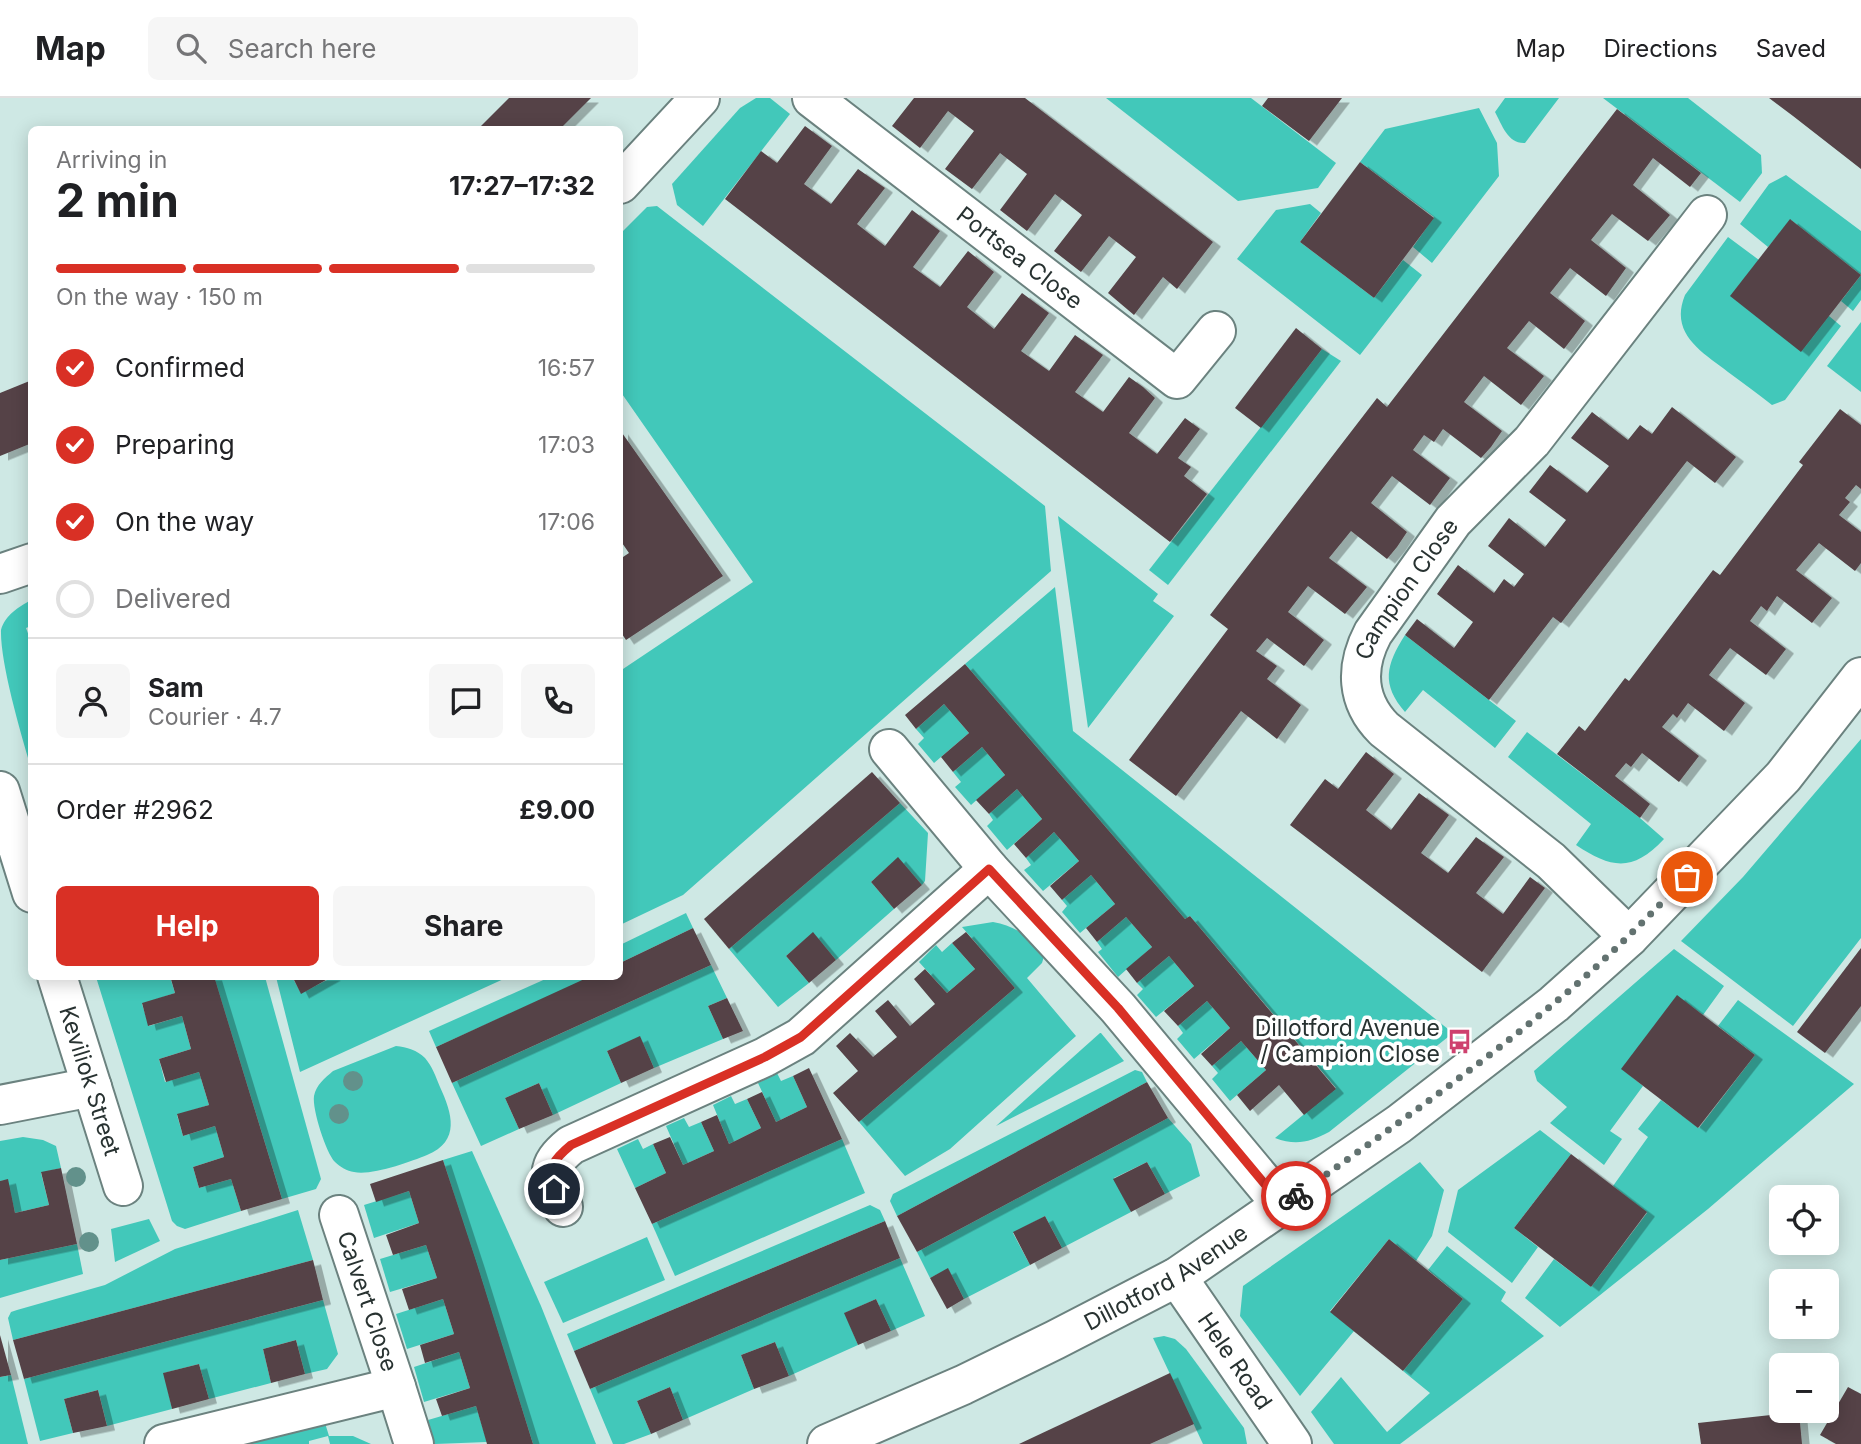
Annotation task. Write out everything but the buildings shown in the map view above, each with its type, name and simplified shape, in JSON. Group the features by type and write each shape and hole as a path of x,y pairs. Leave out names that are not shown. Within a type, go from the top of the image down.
{"street":[{"path":"623,181 701,98"},
{"name":"Portsea Close","path":"813,98 1177,379 1216,331"},
{"name":"Campion Close","path":"1629,937 1551,861 1384,729 1371,716 1365,703 1361,673 1367,645 1373,633 1453,521 1532,442 1707,215"},
{"path":"0,574 28,564"},
{"name":"Dillotford Avenue","path":"827,1444 963,1385 1177,1277 1399,1124 1554,1004 1629,937 1783,776 1861,677"},
{"path":"889,749 989,869 1118,1008 1283,1206"},
{"path":"0,791 28,880"},
{"path":"563,1207 554,1189 551,1174 555,1158 571,1145 765,1057 801,1037 989,869"},
{"name":"Keviliok Street","path":"58,980 123,1186"},
{"path":"0,1105 92,1087"},
{"name":"Calvert Close","path":"339,1215 414,1444"},
{"name":"Hele Road","path":"1177,1277 1292,1444"},
{"name":"Calvert Close","path":"164,1444 396,1387"}],"shaded area":[{"path":"756,98 770,98 790,114 703,226 677,205 672,184 740,108"},
{"path":"1106,98 1251,98 1336,163 1318,188 1238,201"},
{"path":"1505,98 1559,98 1525,143 1510,137 1495,112"},
{"path":"1603,98 1688,98 1761,155 1762,173 1740,202"},
{"path":"1479,108 1497,143 1499,176 1432,263 1413,247 1434,217 1360,162 1385,129"},
{"path":"1786,175 1861,231 1861,275 1791,220 1768,247 1740,224 1769,184"},
{"path":"1310,204 1321,213 1300,242 1374,298 1403,260 1422,275 1360,355 1237,259 1276,210"},
{"path":"657,206 1045,506 1051,571 683,895 623,924 623,669 753,582 623,395 623,231 647,207"},
{"path":"1728,237 1759,260 1731,296 1829,316 1841,326 1785,400 1772,405 1699,349 1691,341 1681,321 1685,295"},
{"path":"1861,275 1861,300 1853,311 1841,301"},
{"path":"1861,322 1861,392 1827,366"},
{"path":"1322,349 1341,361 1168,585 1149,570"},
{"path":"1058,516 1158,594 1153,601 1174,616 1088,728"},
{"path":"1055,587 1073,731 1453,1033 1329,1132 1296,1142 1275,1138 1336,1088 1190,916 1185,919 965,664"},
{"path":"28,602 28,757 7,679 2,644 3,625 17,609"},
{"path":"1405,635 1516,721 1495,748 1423,690 1405,712 1397,702 1389,683 1390,665"},
{"path":"944,704 969,733 934,763 918,744 924,738 916,729"},
{"path":"1527,732 1664,839 1642,857 1622,863 1601,859 1576,845 1591,824 1508,757"},
{"path":"1861,739 1861,938 1793,1026 1681,941 1743,877"},
{"path":"982,747 1005,775 971,805 955,787 961,782 953,772"},
{"path":"1017,789 1042,819 1007,850 987,826 993,820 989,814"},
{"path":"900,803 928,833 925,881 922,885 898,858 871,882 894,909 836,960 813,933 786,956 809,983 778,1007 729,949"},
{"path":"1054,832 1079,861 1043,891 1024,870 1031,865 1026,858"},
{"path":"1091,875 1115,904 1080,933 1062,912 1067,906 1062,900"},
{"path":"686,913 693,928 623,962 623,944"},
{"path":"1126,917 1152,947 1118,977 1098,952 1102,949 1097,942"},
{"path":"993,922 1022,933 1045,953 1042,963 1027,978 1076,1036 950,1149 905,1176 859,1122 1015,988 962,927"},
{"path":"952,943 975,969 947,993 919,962 936,945 942,952"},
{"path":"1674,949 1724,986 1703,1015 1677,996 1622,1069 1643,1086 1610,1131 1622,1139 1604,1165 1550,1123 1567,1107 1537,1081 1534,1071"},
{"path":"1169,956 1194,986 1156,1017 1137,995 1143,989 1137,983"},
{"path":"711,965 727,998 708,1006 723,1039 654,1068 640,1037 607,1051 621,1083 553,1115 539,1083 505,1098 519,1129 481,1146 452,1083"},
{"path":"97,980 171,980 175,993 142,1004 149,1026 182,1016 191,1049 159,1059 165,1082 199,1072 209,1105 177,1115 183,1136 215,1126 224,1157 193,1167 199,1188 231,1179 241,1211 185,1229 172,1221"},
{"path":"215,980 266,980 321,1179 316,1189 282,1199"},
{"path":"277,980 294,980 301,993 327,980 501,980 300,1072"},
{"path":"543,980 584,980 436,1047 429,1031"},
{"path":"1738,1000 1854,1084 1708,1209 1560,1327 1525,1298 1554,1259 1591,1287 1647,1213 1613,1186 1648,1137 1638,1129 1661,1100 1699,1128 1755,1055 1718,1026"},
{"path":"1207,1001 1230,1028 1194,1059 1177,1039 1183,1033 1178,1026"},
{"path":"1100,1033 1124,1061 996,1126"},
{"path":"1241,1041 1266,1070 1230,1101 1212,1079 1218,1073 1212,1066"},
{"path":"396,1046 415,1051 430,1064 448,1107 451,1126 449,1134 438,1149 411,1161 370,1172 349,1171 331,1157 315,1111 315,1092 333,1071"},
{"path":"1135,1070 1142,1072 1147,1082 897,1216 890,1201 893,1194"},
{"path":"777,1073 781,1081 793,1076 807,1107 776,1122 758,1083"},
{"path":"731,1096 735,1104 747,1099 761,1128 729,1144 713,1105"},
{"path":"684,1118 689,1127 701,1122 714,1151 683,1165 666,1126"},
{"path":"1168,1118 1191,1144 1200,1176 1165,1194 1147,1162 1114,1178 1131,1212 1062,1248 1045,1216 1013,1233 1030,1265 964,1299 948,1269 930,1278 917,1252"},
{"path":"1540,1130 1571,1154 1514,1228 1538,1247 1512,1283 1448,1232 1458,1190"},
{"path":"23,1137 43,1140 56,1146 61,1168 41,1173 49,1205 15,1213 7,1180 0,1181 0,1141"},
{"path":"638,1139 643,1149 653,1144 666,1173 635,1188 617,1149"},
{"path":"842,1139 865,1193 675,1276 652,1224"},
{"path":"472,1151 541,1306 596,1444 533,1444 443,1160"},
{"path":"1420,1162 1444,1190 1432,1236 1416,1261 1389,1239 1330,1311 1354,1331 1300,1396 1240,1316 1243,1286"},
{"path":"409,1191 419,1223 374,1238 364,1205"},
{"path":"870,1205 880,1210 885,1221 574,1351 567,1334"},
{"path":"298,1210 313,1260 13,1340 8,1318 11,1312 105,1285 175,1249"},
{"path":"149,1219 160,1241 115,1262 111,1229"},
{"path":"647,1237 665,1280 563,1323 544,1282"},
{"path":"77,1244 83,1274 0,1298 0,1260"},
{"path":"426,1245 437,1278 390,1292 380,1259"},
{"path":"1447,1246 1506,1292 1501,1301 1544,1336 1400,1444 1334,1444 1311,1412 1341,1377 1387,1432 1430,1393 1403,1371 1463,1299 1428,1270"},
{"path":"900,1258 925,1316 891,1331 876,1299 845,1313 858,1345 789,1376 775,1342 741,1355 754,1389 683,1420 670,1387 637,1401 651,1434 624,1444 613,1444 590,1389"},
{"path":"443,1299 454,1334 407,1349 396,1314"},
{"path":"323,1300 338,1354 327,1369 305,1374 296,1340 263,1349 271,1383 209,1399 199,1364 164,1373 172,1409 107,1426 98,1390 64,1399 73,1433 40,1441 24,1379"},
{"path":"1164,1336 1175,1339 1186,1349 1244,1428 1247,1444 1203,1444 1153,1338"},
{"path":"459,1352 470,1388 424,1402 414,1367"},
{"path":"11,1375 28,1444 0,1444 0,1377"},
{"path":"476,1406 487,1442 435,1444 428,1420"},
{"path":"325,1423 329,1436 353,1436 371,1444 330,1444 328,1436 309,1441 309,1444 242,1444"}],"way so far":[{"path":"1296,1196 1399,1124 1554,1004 1629,937 1687,877"}],"place":[{"name":"Dillotford Avenue / Campion Close","path":"1460,1041"}],"route":[{"path":"554,1189 551,1174 555,1158 571,1145 765,1057 801,1037 989,869 1118,1008 1283,1206 1296,1196"}]}
